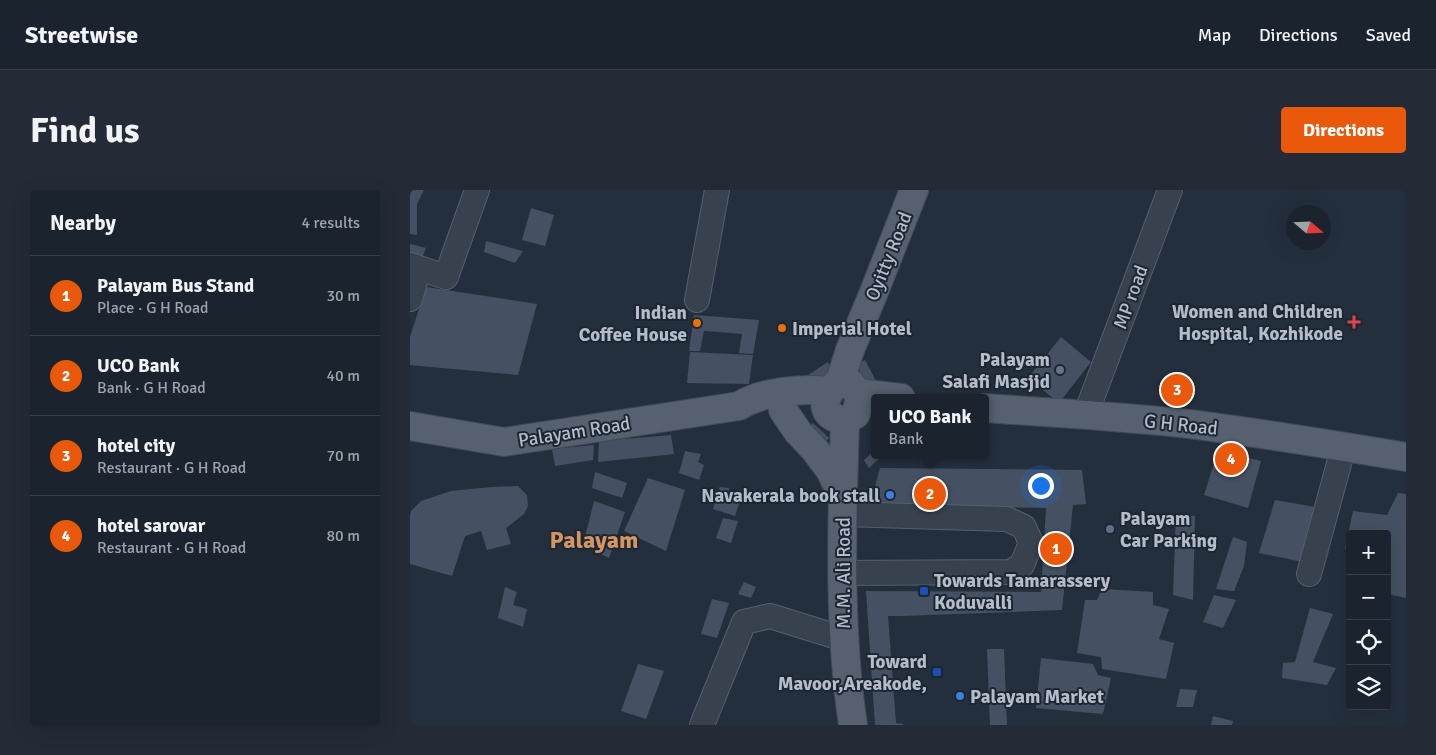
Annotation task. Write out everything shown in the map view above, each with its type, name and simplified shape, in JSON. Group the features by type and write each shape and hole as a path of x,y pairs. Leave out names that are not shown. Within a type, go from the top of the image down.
{"main road":[{"name":"Oyitty Road","path":"847,404 850,350 914,190"},
{"path":"739,406 750,399 765,395 800,390 815,390 847,404"},
{"path":"739,406 756,410 783,410 871,401"},
{"name":"M.M. Ali Road","path":"847,404 843,506 844,639 848,693 853,725"},
{"name":"Palayam Road","path":"410,426 504,442 739,406"},
{"name":"G H Road","path":"989,408 1108,416 1188,424 1267,434 1406,457"},
{"path":"783,410 798,432 830,470 843,506"},
{"name":"G H Road","path":"989,423 1278,450 1406,471"}],"street":[{"path":"410,299 414,267 446,277 477,190"},
{"path":"698,300 717,190"},
{"name":"MP road","path":"1090,403 1170,190"},
{"path":"1309,574 1340,460"},
{"path":"843,506 1006,519 1024,528 1031,543 1022,565 1011,572 844,573"},
{"path":"702,725 744,622 770,616 844,639"}],"building":[{"path":"410,190 424,190 417,204 417,235 410,234"},
{"path":"531,208 554,215 545,246 522,240"},
{"path":"486,241 523,251 515,263 484,252"},
{"path":"410,244 426,248 422,258 410,254"},
{"path":"426,287 537,304 518,375 410,365 410,337"},
{"path":"694,315 759,320 753,354 739,353 742,334 704,331 700,351 689,351"},
{"name":"Palayam Salafi Masjid","path":"1061,337 1091,362 1059,403 1028,378"},
{"path":"690,352 753,355 749,384 687,383"},
{"path":"865,360 878,385 871,389 856,365"},
{"path":"828,362 832,370 810,385 805,377"},
{"path":"813,423 829,438 823,445 806,429"},
{"path":"671,435 674,454 598,462 599,441"},
{"path":"594,445 593,460 555,466 552,449"},
{"path":"1218,450 1261,461 1248,508 1204,495"},
{"path":"685,451 701,454 698,462 704,465 699,480 679,473"},
{"path":"871,454 871,459 879,459 869,468 864,460"},
{"path":"880,468 1082,470 1086,504 1073,505 1062,610 888,616 896,723 903,725 875,725 866,591 1041,592 1046,508 870,505"},
{"path":"595,472 627,483 622,498 592,488"},
{"path":"648,478 685,490 666,551 624,531"},
{"path":"518,486 527,495 528,506 524,514 506,528 511,544 487,550 481,531 465,536 452,576 410,564 410,515 411,511 421,501 451,491"},
{"path":"720,487 729,488 728,498 740,501 735,516 713,509"},
{"path":"1398,493 1406,494 1406,598 1391,595 1391,530 1349,530 1353,511 1387,515"},
{"path":"1275,500 1321,508 1303,562 1259,553"},
{"path":"594,501 625,512 609,558 583,545"},
{"path":"1176,514 1195,516 1193,600 1173,595"},
{"path":"723,518 738,521 731,543 716,538"},
{"path":"1233,537 1247,542 1244,566 1234,591 1216,589"},
{"path":"744,582 756,587 751,598 738,594"},
{"path":"505,587 517,592 513,605 527,609 523,627 498,618"},
{"path":"1102,589 1153,592 1153,605 1169,609 1159,639 1174,643 1166,679 1102,669 1101,657 1077,653 1085,600 1097,600"},
{"path":"1214,595 1236,600 1223,628 1203,622"},
{"path":"712,599 729,603 717,638 701,634"},
{"path":"1310,608 1333,614 1313,662 1336,668 1327,685 1282,678 1283,663 1295,662"},
{"path":"987,649 1004,649 1007,725 990,725"},
{"path":"1041,658 1093,664 1098,675 1111,678 1103,714 1036,708"},
{"path":"638,664 664,671 646,719 621,711"},
{"path":"1180,689 1197,690 1193,707 1176,707"},
{"path":"1213,716 1233,721 1232,725 1211,725"}],"place":[{"name":"Women and Children Hospital, Kozhikode","path":"1354,322"},
{"name":"Indian Coffee House","path":"697,323"},
{"name":"Imperial Hotel","path":"782,328"},
{"name":"Palayam Salafi Masjid","path":"1060,370"},
{"name":"hotel city","path":"1177,390"},
{"name":"hotel sarovar","path":"1231,459"},
{"name":"UCO Bank","path":"930,494"},
{"name":"Navakerala book stall","path":"890,495"},
{"name":"Palayam Car Parking","path":"1110,529"},
{"name":"Palayam Bus Stand","path":"1056,549"},
{"name":"Towards Tamarassery Koduvalli","path":"924,591"},
{"name":"Toward Mavoor,Areakode,","path":"937,672"},
{"name":"Palayam Market","path":"960,696"}],"district":[{"name":"Palayam","path":"594,540"}]}
